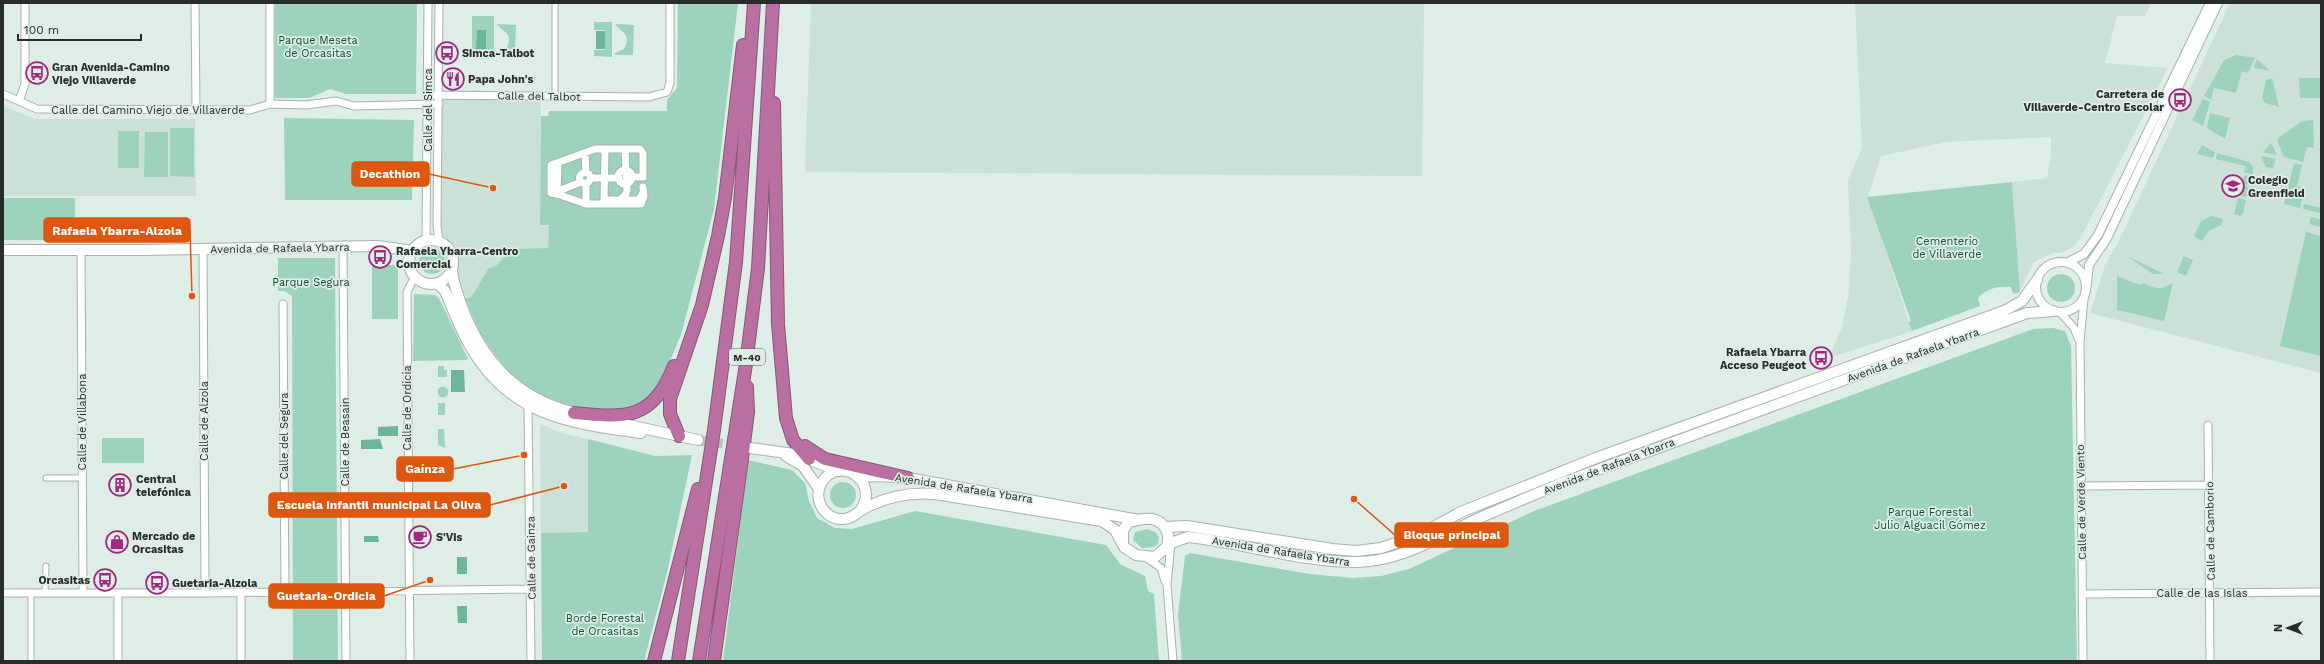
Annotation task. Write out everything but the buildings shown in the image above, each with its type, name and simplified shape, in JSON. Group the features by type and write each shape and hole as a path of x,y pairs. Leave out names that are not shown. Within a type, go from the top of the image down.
{"highway":[{"path":"679,436 671,418 670,399 702,305 725,198 745,28 752,3"},
{"name":"M-40","path":"678,661 714,430 736,262 752,3"},
{"name":"M-40","path":"698,661 746,364 758,268 774,3"},
{"path":"771,50 776,135 775,241 778,324 784,396 790,434 809,459"},
{"path":"574,413 626,416 642,409 653,400 669,378 708,277"},
{"path":"714,661 748,412 746,364"},
{"path":"784,396 793,428 800,441 812,453 825,460 908,478"},
{"path":"654,661 714,430"}],"main road":[{"path":"452,271 448,277 438,284 424,283 417,279 409,263 412,251 418,245 426,241 439,241 449,248 452,254 452,271 457,296 473,332 494,365 519,389 535,400 554,408 574,413 698,440"},
{"name":"Avenida de Rafaela Ybarra","path":"3,250 204,250 378,246 412,251"},
{"name":"Avenida de Rafaela Ybarra","path":"750,448 809,459 839,471 850,472 859,477 880,476 908,478 1139,520 1153,519 1165,528 1187,526 1338,550 1356,551 1381,548 1419,535 1462,512 1596,458 2004,311 2022,301 2037,280"},
{"path":"438,284 445,291 470,347 482,363 506,389 528,407 574,422 642,433 679,436"},
{"name":"Avenida de Rafaela Ybarra","path":"1143,556 1155,557 1172,543 1188,537 1332,560 1357,562 1384,559 1423,546 1483,516 1559,484 2027,314 2056,312"},
{"name":"Avenida de Rafaela Ybarra","path":"777,452 803,466 819,489 820,503 828,515 834,518 849,518 860,511 898,495 915,492 1102,521 1115,530 1124,547"},
{"path":"819,489 826,477 839,471"},
{"path":"859,477 865,486 866,496 864,506 860,511"},
{"path":"1139,520 1129,522 1123,530 1124,547 1136,555 1143,556"},
{"path":"1164,551 1168,540 1165,528"}],"street":[{"path":"19,100 25,84 25,3"},
{"path":"195,3 196,109"},
{"path":"270,3 270,104"},
{"name":"Calle del Simca","path":"426,241 428,3"},
{"name":"Calle del Simca","path":"439,3 437,230 439,241"},
{"path":"555,3 555,96"},
{"name":"Calle del Talbot","path":"428,95 649,97 667,92 670,83 670,3"},
{"path":"2210,3 2098,235 2084,254 2068,262 2049,265 2044,269 2037,280 2036,289 2039,298 2045,306 2056,312 2074,309 2085,295 2090,265 2106,240 2218,3"},
{"name":"Calle del Camino Viejo de Villaverde","path":"3,94 37,109 250,110 270,104 306,105 336,101 354,106 439,104"},
{"path":"595,149 625,149 642,150 644,196 641,204 586,204 551,193 551,165 595,149"},
{"path":"604,200 605,149"},
{"path":"612,204 620,200 626,194 625,149"},
{"path":"585,153 586,204"},
{"path":"605,188 608,194 616,198 623,194 632,177 630,172 625,170"},
{"path":"618,178 620,173 625,170"},
{"path":"632,177 643,177"},
{"path":"558,194 561,190 586,179 618,178 626,186"},
{"path":"585,195 589,200 639,200 643,188"},
{"name":"Calle de Beasain","path":"343,247 346,661"},
{"name":"Calle de Alzola","path":"204,250 205,593"},
{"name":"Calle de Villabona","path":"81,251 83,593"},
{"path":"2068,262 2076,266 2083,273 2086,282 2085,295"},
{"name":"Calle de Ordicia","path":"410,661 407,292 412,282 417,279"},
{"name":"Calle de Verde Viento","path":"2083,661 2080,342 2085,295"},
{"name":"Calle del Segura","path":"283,304 285,592"},
{"name":"Calle de Verde Viento","path":"2056,312 2074,328 2080,342"},
{"name":"Calle de Gainza","path":"528,407 531,661"},
{"name":"Calle de Camborio","path":"2208,425 2210,661"},
{"path":"46,478 83,478"},
{"path":"2081,486 2209,485"},
{"path":"1172,543 1167,585 1173,661"},
{"path":"1143,556 1153,561 1161,568 1167,585"},
{"path":"45,593 46,566"},
{"path":"3,593 241,593 531,589"},
{"name":"Calle de las Islas","path":"2083,594 2321,592"},
{"path":"31,593 31,661"},
{"path":"118,593 118,661"},
{"path":"241,593 241,661"}],"shaded area":[{"path":"811,3 1424,3 1422,176 805,172"},
{"path":"1855,3 2151,3 2145,16 2117,16 2105,63 2168,68 2080,239 2072,248 2061,253 2053,253 2034,262 2020,290 2012,182 2047,178 2051,154 2051,137 1946,142 1881,156 1868,197 1912,331 1829,358 1842,327 1849,292 1851,250 1848,180 1862,148"},
{"name":"Colegio Greenfield","path":"2230,3 2321,3 2321,373 2090,313 2105,265 2119,241"},
{"path":"477,30 486,30 486,49 476,49"},
{"path":"596,31 605,31 605,49 596,49"},
{"path":"439,95 541,96 540,224 549,225 548,248 511,249 496,267 489,268 471,297 459,301 452,271 452,254 449,248 439,241"},
{"path":"3,106 35,119 195,119 196,196 3,196"},
{"path":"451,370 464,370 465,392 451,392"},
{"path":"540,424 562,433 588,439 588,532 541,533"},
{"path":"398,426 398,436 378,436 378,427"},
{"path":"380,439 383,449 361,449 361,440"},
{"path":"364,536 378,536 379,542 364,542"},
{"path":"457,557 467,557 467,574 457,574"},
{"path":"457,606 467,606 467,623 458,623"}],"green space":[{"name":"Parque Meseta de Orcasitas","path":"275,3 417,3 416,94 346,94 330,89 309,98 275,98"},
{"path":"678,3 738,3 714,209 681,335 660,384 647,400 626,411 584,409 564,405 546,398 526,386 507,370 481,335 465,299 471,297 489,268 496,266 511,249 548,248 549,225 540,225 541,116 548,116 549,111 667,111 667,100 677,88"},
{"path":"472,16 494,16 494,59 472,59"},
{"path":"594,22 612,22 612,57 594,56 594,50 605,50 605,30 594,30"},
{"path":"497,24 516,25 515,55 497,55 497,53 506,49 509,36"},
{"path":"615,24 634,25 633,55 615,55 615,53 624,49 627,40 625,34"},
{"path":"2236,55 2255,58 2248,73 2242,71 2236,93 2214,88 2211,100 2204,96 2224,60"},
{"path":"2257,59 2270,71 2254,68"},
{"path":"2272,78 2279,107 2265,103 2262,98 2266,80"},
{"path":"2299,78 2321,78 2321,98 2300,98"},
{"path":"2203,99 2210,102 2203,126 2192,120"},
{"path":"2210,113 2230,118 2225,139 2207,128"},
{"path":"284,118 414,120 412,200 285,200"},
{"path":"2313,120 2314,148 2307,147 2303,162 2284,157 2277,139 2302,121"},
{"path":"170,128 194,128 194,177 170,176"},
{"path":"118,131 139,131 139,168 118,168"},
{"path":"145,132 168,132 168,177 144,177"},
{"path":"2271,143 2277,155 2263,152"},
{"path":"2202,145 2215,152 2213,158 2197,154"},
{"path":"2217,153 2249,162 2253,167 2253,175 2244,172 2246,166 2216,159"},
{"path":"2263,156 2276,159 2273,168 2266,167 2261,157"},
{"path":"2294,163 2302,165 2297,186 2305,188 2300,208 2284,204"},
{"path":"2247,175 2252,180 2247,185 2242,180"},
{"name":"Cementerio de Villaverde","path":"2012,182 2020,292 2013,294 2011,287 1993,288 1978,298 1980,306 1912,331 1908,322 1911,321 1867,197"},
{"path":"2244,185 2248,187 2250,191 2248,195 2244,197 2240,195 2238,191 2240,187"},
{"path":"3,198 75,198 75,240 3,240"},
{"path":"2238,198 2246,200 2243,213 2240,216 2234,214"},
{"path":"2304,204 2321,208 2321,213 2303,209"},
{"path":"2211,216 2223,219 2221,225 2209,231 2202,241 2194,236 2201,221"},
{"path":"2311,217 2321,219 2321,227 2309,224"},
{"path":"2306,232 2321,236 2321,356 2280,346"},
{"path":"432,248 441,252 445,261 441,270 432,274 423,270 419,261 423,252"},
{"path":"2127,256 2164,274 2153,274"},
{"path":"2184,256 2193,260 2186,276 2177,272"},
{"name":"Parque Segura","path":"278,258 335,258 338,661 293,661 292,296 285,291 278,291"},
{"path":"372,265 398,265 398,319 372,319"},
{"path":"2061,274 2067,275 2071,278 2074,282 2074,294 2071,298 2067,301 2061,302 2055,301 2051,298 2048,294 2047,288 2048,282 2051,278 2055,275"},
{"path":"2117,276 2140,285 2144,283 2156,288 2166,287 2173,282 2164,321 2117,310"},
{"path":"414,294 435,295 439,298 468,359 413,361"},
{"name":"Parque Forestal Julio Alguacil Gómez","path":"2053,328 2065,331 2071,346 2077,661 1182,661 1178,614 1185,556 1190,553 1309,574 1353,578 1381,576 1409,569 1534,511 2033,329"},
{"path":"438,366 444,366 444,370 447,370 447,377 438,377"},
{"path":"441,387 445,387 447,388 447,396 441,397 438,394 438,390"},
{"path":"438,403 445,403 445,415 438,415"},
{"path":"438,429 444,429 445,448 438,445"},
{"path":"102,438 144,438 144,463 102,463"},
{"name":"Borde Forestal de Orcasitas","path":"588,439 655,456 692,455 667,573 644,661 542,661 541,533 588,532"},
{"path":"748,460 792,470 805,483 809,501 817,518 835,528 852,529 915,511 1106,545 1120,564 1145,576 1148,591 1154,594 1159,661 723,661"},
{"path":"843,482 852,486 856,495 852,504 843,508 834,504 830,495 834,486"},
{"path":"1147,529 1155,532 1159,537 1158,544 1154,547 1142,548 1133,540 1135,532"}],"tunnel":[{"path":"698,440 739,446"}],"place":[{"name":"Simca-Talbot","path":"447,53"},
{"name":"Gran Avenida-Camino Viejo Villaverde","path":"37,73"},
{"name":"Papa John's","path":"453,79"},
{"name":"Carretera de Villaverde-Centro Escolar","path":"2180,100"},
{"name":"Colegio Greenfield","path":"2233,186"},
{"name":"Decathlon","path":"493,188"},
{"name":"Rafaela Ybarra-Centro Comercial","path":"380,257"},
{"name":"Rafaela Ybarra-Alzola","path":"192,296"},
{"name":"Rafaela Ybarra Acceso Peugeot","path":"1821,358"},
{"name":"Gaínza","path":"524,455"},
{"name":"Central telefónica","path":"120,485"},
{"name":"Escuela infantil municipal La Oliva","path":"564,486"},
{"name":"Bloque principal","path":"1354,499"},
{"name":"S'Vis","path":"420,537"},
{"name":"Mercado de Orcasitas","path":"117,542"},
{"name":"Orcasitas","path":"105,580"},
{"name":"Guetaria-Ordicia","path":"430,580"},
{"name":"Guetaria-Alzola","path":"157,583"}]}
